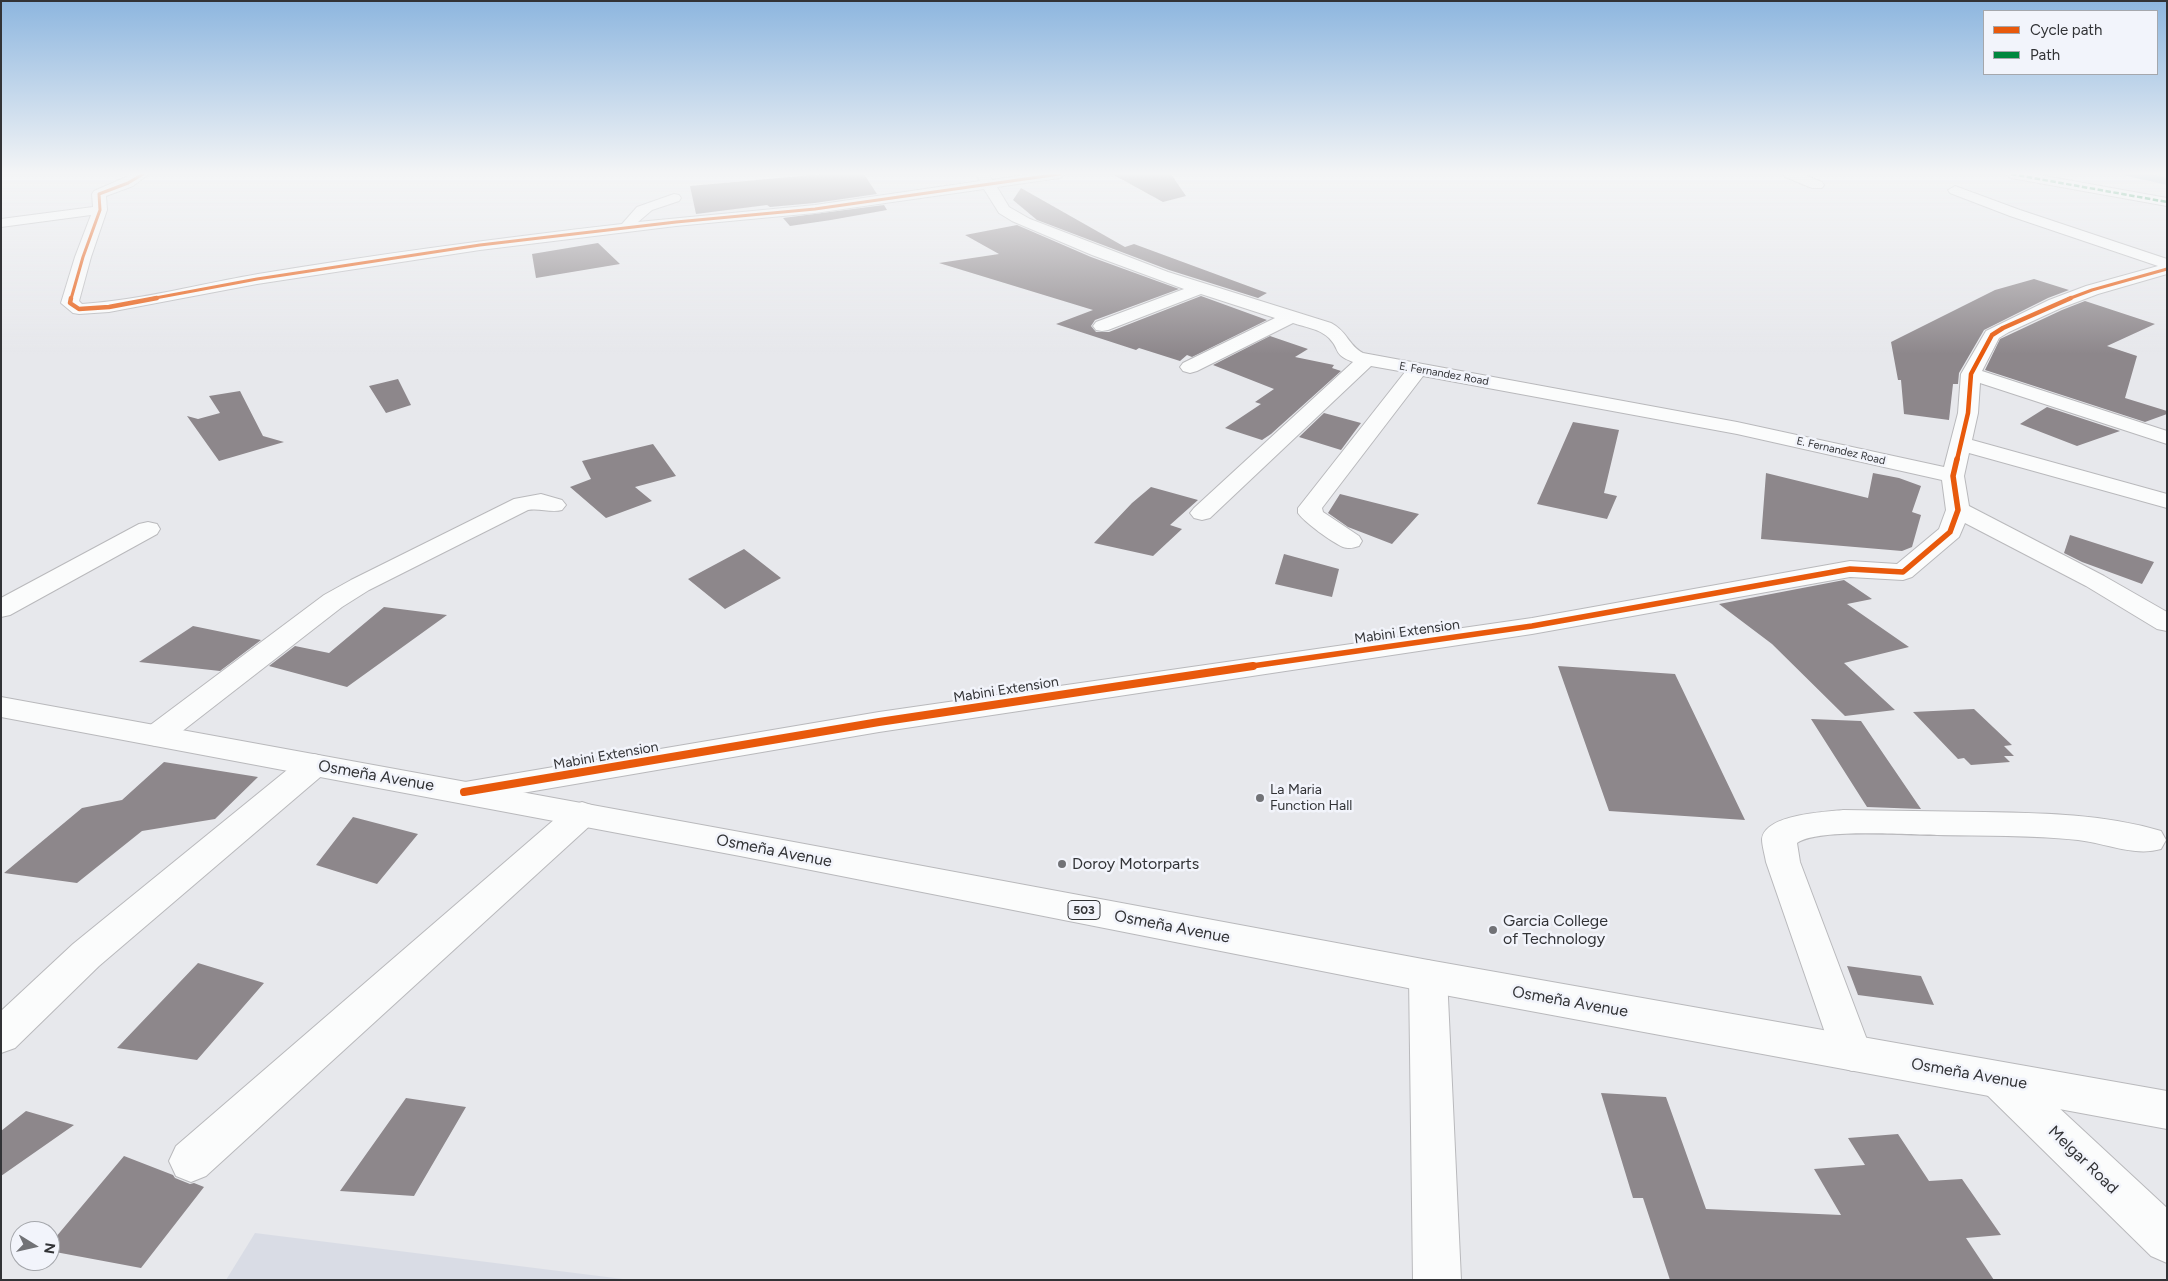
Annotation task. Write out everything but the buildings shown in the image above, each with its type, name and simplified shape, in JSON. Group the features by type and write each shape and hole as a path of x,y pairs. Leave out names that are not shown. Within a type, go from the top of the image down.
{"street":[{"path":"91,234 70,302 79,309 109,307 257,279 368,261 480,245 579,234"},
{"name":"E. Fernandez Road","path":"1055,234 1097,252 1334,332 1342,340 1345,351 1351,355 1368,360 1737,428 1953,476"},
{"path":"2071,234 2165,269"},
{"path":"2165,269 2092,290 2055,304 2003,328 1992,336 1971,374 1968,413 1953,476 1958,510 2095,582 2167,623"},
{"path":"1102,326 1202,288"},
{"path":"1190,367 1290,317"},
{"path":"1202,513 1368,360"},
{"path":"1350,541 1310,513 1310,508 1418,369"},
{"path":"1971,374 2167,438"},
{"path":"1961,444 2167,501"},
{"path":"156,736 333,601 360,585 522,504 541,501 554,505"},
{"name":"Mabini Extension","path":"464,792 878,722 1532,626 1850,569 1903,572 1950,532 1958,510"},
{"path":"1,609 148,529"},
{"name":"Osmeña Avenue","path":"1,707 582,814 1428,976 2167,1110"},
{"path":"1,1036 86,955 314,765"},
{"path":"192,1161 582,814"},
{"path":"1852,1053 1783,862 1779,838 1795,828 1843,822 2034,825 2079,828 2149,840"},
{"path":"1428,976 1437,1280"},
{"name":"Melgar Road","path":"2000,1080 2167,1240"}],"shaded area":[{"path":"255,1233 631,1280 226,1280"}],"cycle path":[{"path":"91,234 70,303 79,309 109,307 257,279 480,245 576,234"},
{"path":"464,792 879,722 1532,626 1850,569 1903,572 1950,532 1958,510 1953,476 1968,413 1971,374 1992,335 2055,304 2092,290 2167,269"}],"place":[{"name":"La Maria Function Hall","path":"1260,798"},
{"name":"Doroy Motorparts","path":"1062,864"},
{"name":"Garcia College of Technology","path":"1493,930"}]}
